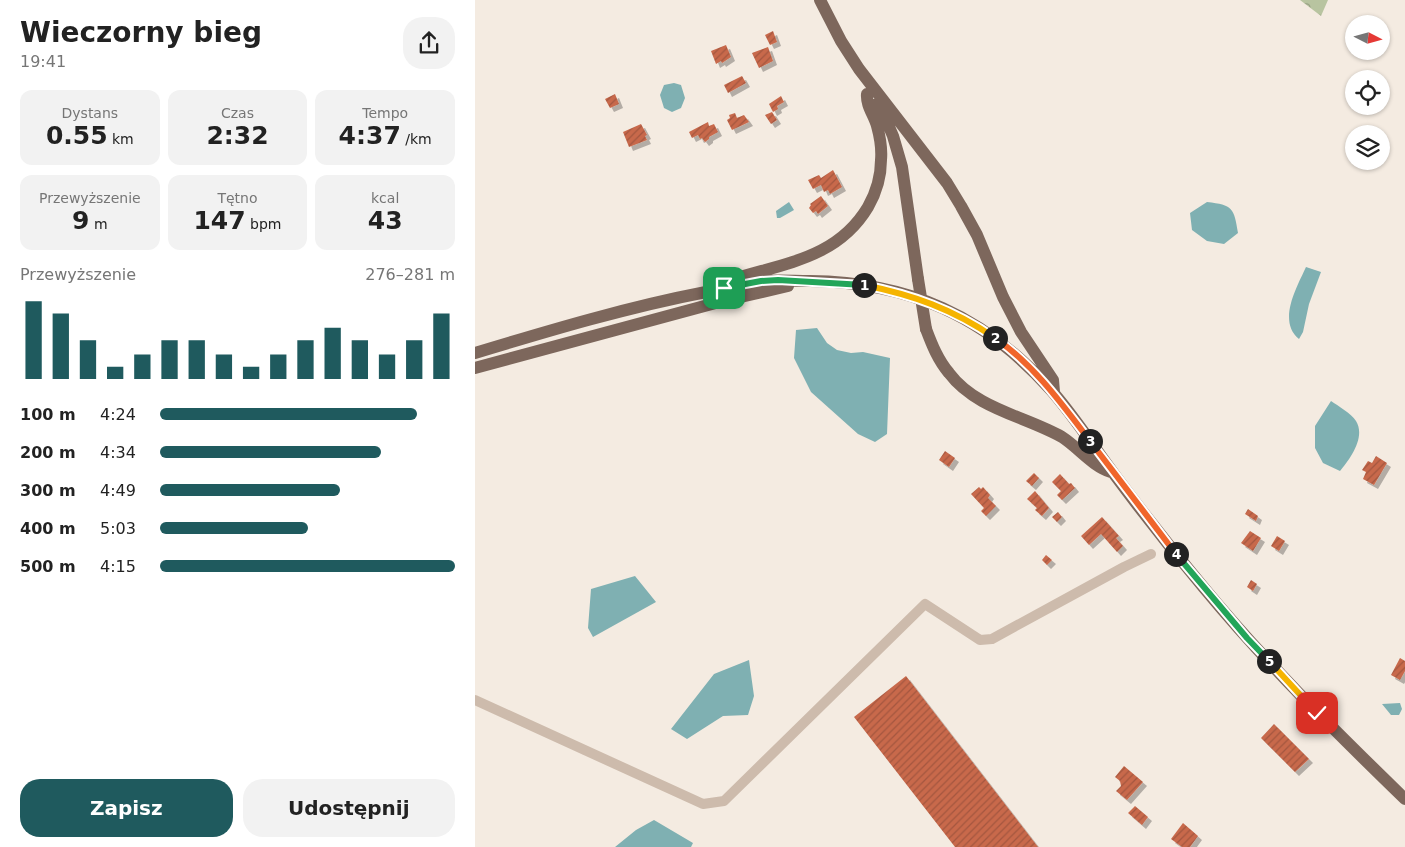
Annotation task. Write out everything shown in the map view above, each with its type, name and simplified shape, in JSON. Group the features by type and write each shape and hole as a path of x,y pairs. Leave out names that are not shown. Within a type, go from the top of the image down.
{"main road":[{"path":"812,0 845,64 887,122 897,150 902,167 926,329 938,357 949,374 969,392 992,406 1062,438 1082,451 1101,469 1113,473"},
{"path":"820,0 841,42 859,69 947,183 961,206 977,235 1003,297 1021,332 1053,380 1053,393"},
{"path":"686,296 761,270 810,256 834,244 853,228 872,200 877,187 881,160 878,129 866,102 867,94"},
{"path":"475,353 621,311 761,281 811,281 860,284 898,292 936,305 959,316 1003,343 1032,370 1053,393 1160,534 1247,638 1317,713 1405,799"},
{"path":"475,368 723,301 811,281"}],"street":[{"path":"475,700 703,804 724,801 925,604 979,640 992,639 1151,554"}],"green space":[{"path":"1300,0 1328,0 1321,16"}],"water":[{"path":"674,83 681,85 685,98 681,108 672,112 664,108 660,95 664,85"},
{"path":"789,202 794,210 777,218 776,211"},
{"path":"1207,202 1227,207 1233,213 1238,233 1224,244 1207,241 1192,230 1190,213"},
{"path":"1306,267 1321,272 1309,304 1303,332 1299,339 1293,332 1289,314 1294,294"},
{"path":"817,328 827,343 837,350 851,353 863,352 890,358 887,434 875,442 858,434 811,392 794,358 796,330"},
{"path":"1331,401 1351,415 1359,427 1358,441 1355,448 1340,471 1323,463 1315,448 1315,426"},
{"path":"635,576 656,602 593,637 588,628 591,589"},
{"path":"749,660 754,696 748,715 723,716 687,739 671,729 714,674"},
{"path":"1400,703 1402,709 1399,715 1391,715 1382,704"},
{"path":"654,820 693,843 691,847 615,847 636,830"}],"building":[{"path":"773,31 777,42 770,45 765,35"},
{"path":"726,45 731,57 722,63 721,61 716,64 711,51"},
{"path":"768,47 773,61 759,68 752,53"},
{"path":"742,76 746,83 728,93 724,85"},
{"path":"615,94 619,104 610,108 605,99"},
{"path":"781,96 784,102 777,106 778,109 773,112 769,104"},
{"path":"772,112 777,120 771,124 765,115"},
{"path":"735,113 737,118 744,115 749,122 732,130 727,120 730,118 729,115"},
{"path":"708,122 709,126 714,124 718,132 709,137 705,142 698,135 692,138 689,132"},
{"path":"641,124 647,135 645,136 647,140 629,147 623,132"},
{"path":"833,170 842,187 830,194 828,190 824,192 821,185 813,189 808,180 819,175 821,178"},
{"path":"821,196 828,206 818,214 816,211 813,213 809,208 810,204"},
{"path":"945,451 955,458 949,467 939,460"},
{"path":"1376,456 1387,463 1374,485 1363,479 1366,472 1362,470 1368,461 1372,463"},
{"path":"1034,473 1039,478 1032,486 1026,481"},
{"path":"1060,474 1075,488 1062,500 1057,495 1061,491 1052,482"},
{"path":"979,487 981,489 983,487 990,495 988,498 996,506 986,516 981,511 984,508 971,494"},
{"path":"1035,491 1049,508 1042,516 1035,510 1037,508 1027,499"},
{"path":"1248,509 1258,516 1256,521 1245,514"},
{"path":"1058,512 1062,517 1057,522 1052,517"},
{"path":"1102,517 1119,536 1116,538 1123,546 1117,552 1101,534 1089,545 1081,536"},
{"path":"1250,531 1261,538 1253,551 1241,543"},
{"path":"1277,536 1285,541 1279,551 1271,546"},
{"path":"1046,555 1052,560 1047,565 1042,560"},
{"path":"1251,580 1257,584 1253,591 1247,587"},
{"path":"1400,658 1405,661 1405,671 1400,680 1391,675"},
{"path":"906,676 1038,847 955,847 854,717"},
{"path":"1274,724 1309,759 1295,772 1261,738"},
{"path":"1124,766 1143,782 1127,800 1116,791 1121,786 1120,781 1115,777"},
{"path":"1135,806 1148,817 1142,825 1128,813"},
{"path":"1183,823 1198,836 1190,847 1182,847 1171,839"}],"route":[{"path":"724,288 761,281 778,280 860,284 898,292 936,305 959,316 1003,343 1053,393 1205,590 1317,713"}]}
